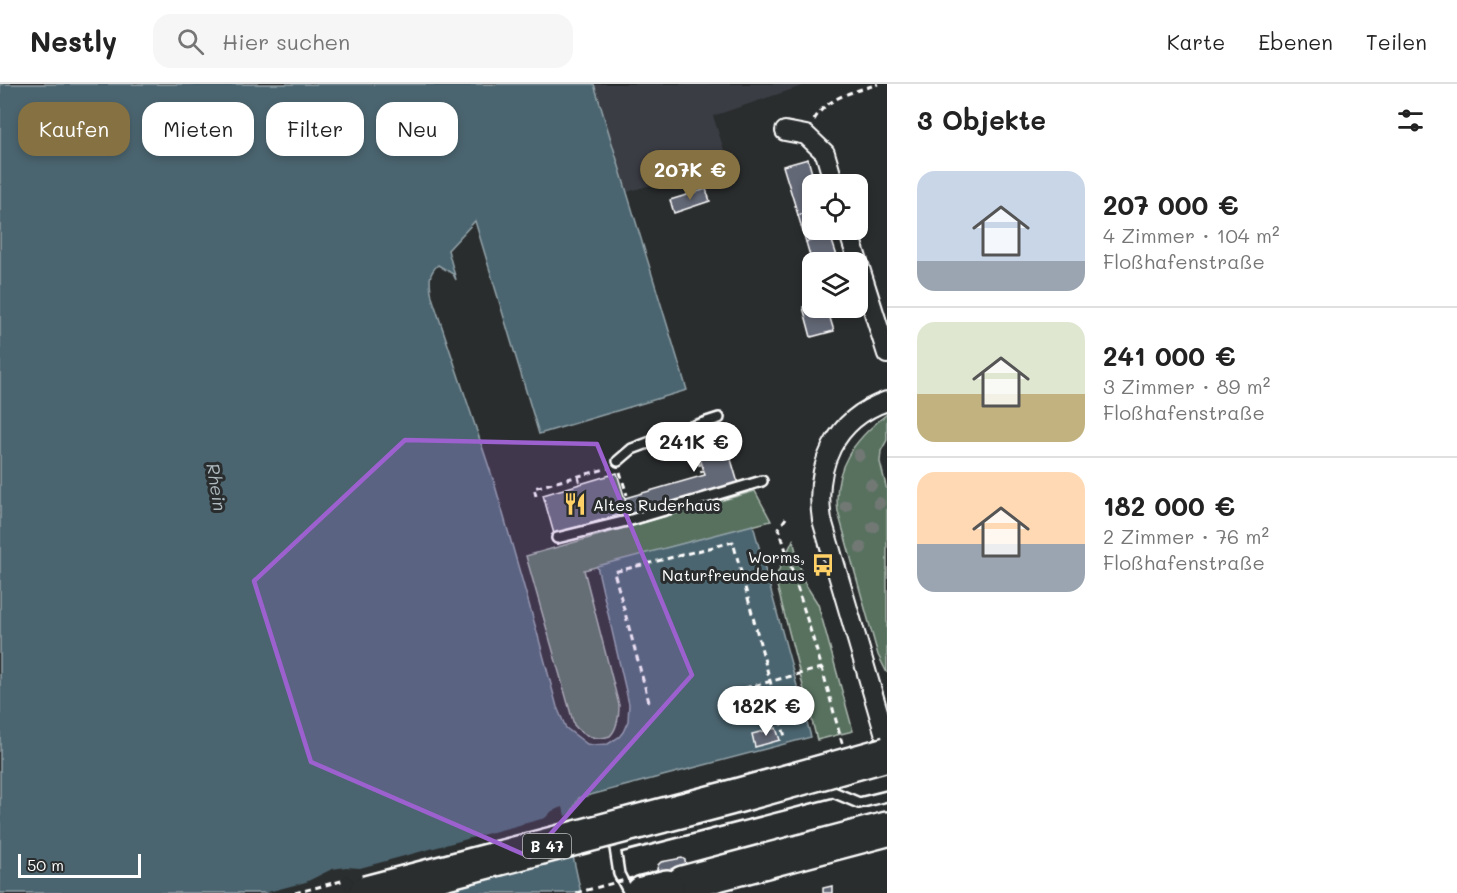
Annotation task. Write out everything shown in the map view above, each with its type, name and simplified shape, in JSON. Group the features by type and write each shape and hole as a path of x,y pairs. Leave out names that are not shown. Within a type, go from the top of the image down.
{"highway":[{"name":"B 47","path":"366,893 887,754"},
{"path":"663,883 887,829"}],"street":[{"path":"785,131 806,135 825,153 831,174"},
{"path":"851,240 887,354"},
{"path":"887,401 866,410 839,434 824,467 819,493 825,531 887,742"}],"lane":[{"path":"618,461 632,449 719,417"},
{"path":"557,538 631,520 762,481"},
{"path":"629,893 619,874 615,849 833,792 859,803 887,796"}],"path":[{"path":"806,135 816,116 829,102 878,84"},
{"path":"688,428 702,473"},
{"path":"536,496 534,489 613,466 618,461"},
{"path":"618,461 627,495"},
{"path":"578,476 580,484"},
{"path":"786,518 779,528 822,668 843,746"},
{"path":"649,702 614,572 733,542 785,737"},
{"path":"745,688 822,668"},
{"path":"576,893 640,876 663,883"}],"highlighted area":[{"path":"405,440 597,444 692,675 530,857 311,762 254,581"}],"shaded area":[{"path":"594,84 808,84 713,116 728,162 627,192"}],"green space":[{"path":"887,414 887,440 881,451 880,462 887,490 887,673 878,655 838,512 837,496 838,482 848,456 865,434"},
{"path":"755,491 771,521 584,570 619,709 616,726 610,736 595,738 581,732 574,725 526,556"},
{"path":"793,540 804,582 818,604 853,731 817,740 775,578"}],"water":[{"name":"Rhein","path":"0,84 594,84 687,390 539,434 475,221 448,250 456,280 453,274 438,265 432,272 430,280 432,297 494,482 557,707 566,728 587,744 608,744 619,737 628,721 629,704 597,566 753,525 811,737 579,798 570,815 571,847 581,893 358,893 354,878 345,871 341,877 343,893 0,893"}],"pier":[{"path":"563,807 565,816 574,813 573,822 355,893 352,879 346,875 343,881 346,893 264,893 306,882 332,869 360,868 545,818 552,811"}],"building":[{"path":"808,159 812,174 802,174 802,214 798,215 783,166"},
{"path":"706,189 710,201 674,213 670,200"},
{"path":"802,214 802,228 798,215"},
{"path":"832,240 836,252 809,252 806,242"},
{"path":"806,318 830,318 834,331 811,337"},
{"path":"720,422 738,483 629,515 625,498 705,475 692,430"},
{"path":"617,473 629,512 554,534 543,495"},
{"path":"776,728 780,740 755,747 752,734"},
{"path":"682,858 686,865 669,893 657,869 658,865 661,862"},
{"path":"832,886 832,893 823,893 823,888"}],"place":[{"name":"Altes Ruderhaus","path":"575,504"},
{"name":"Worms, Naturfreundehaus","path":"823,565"}]}
